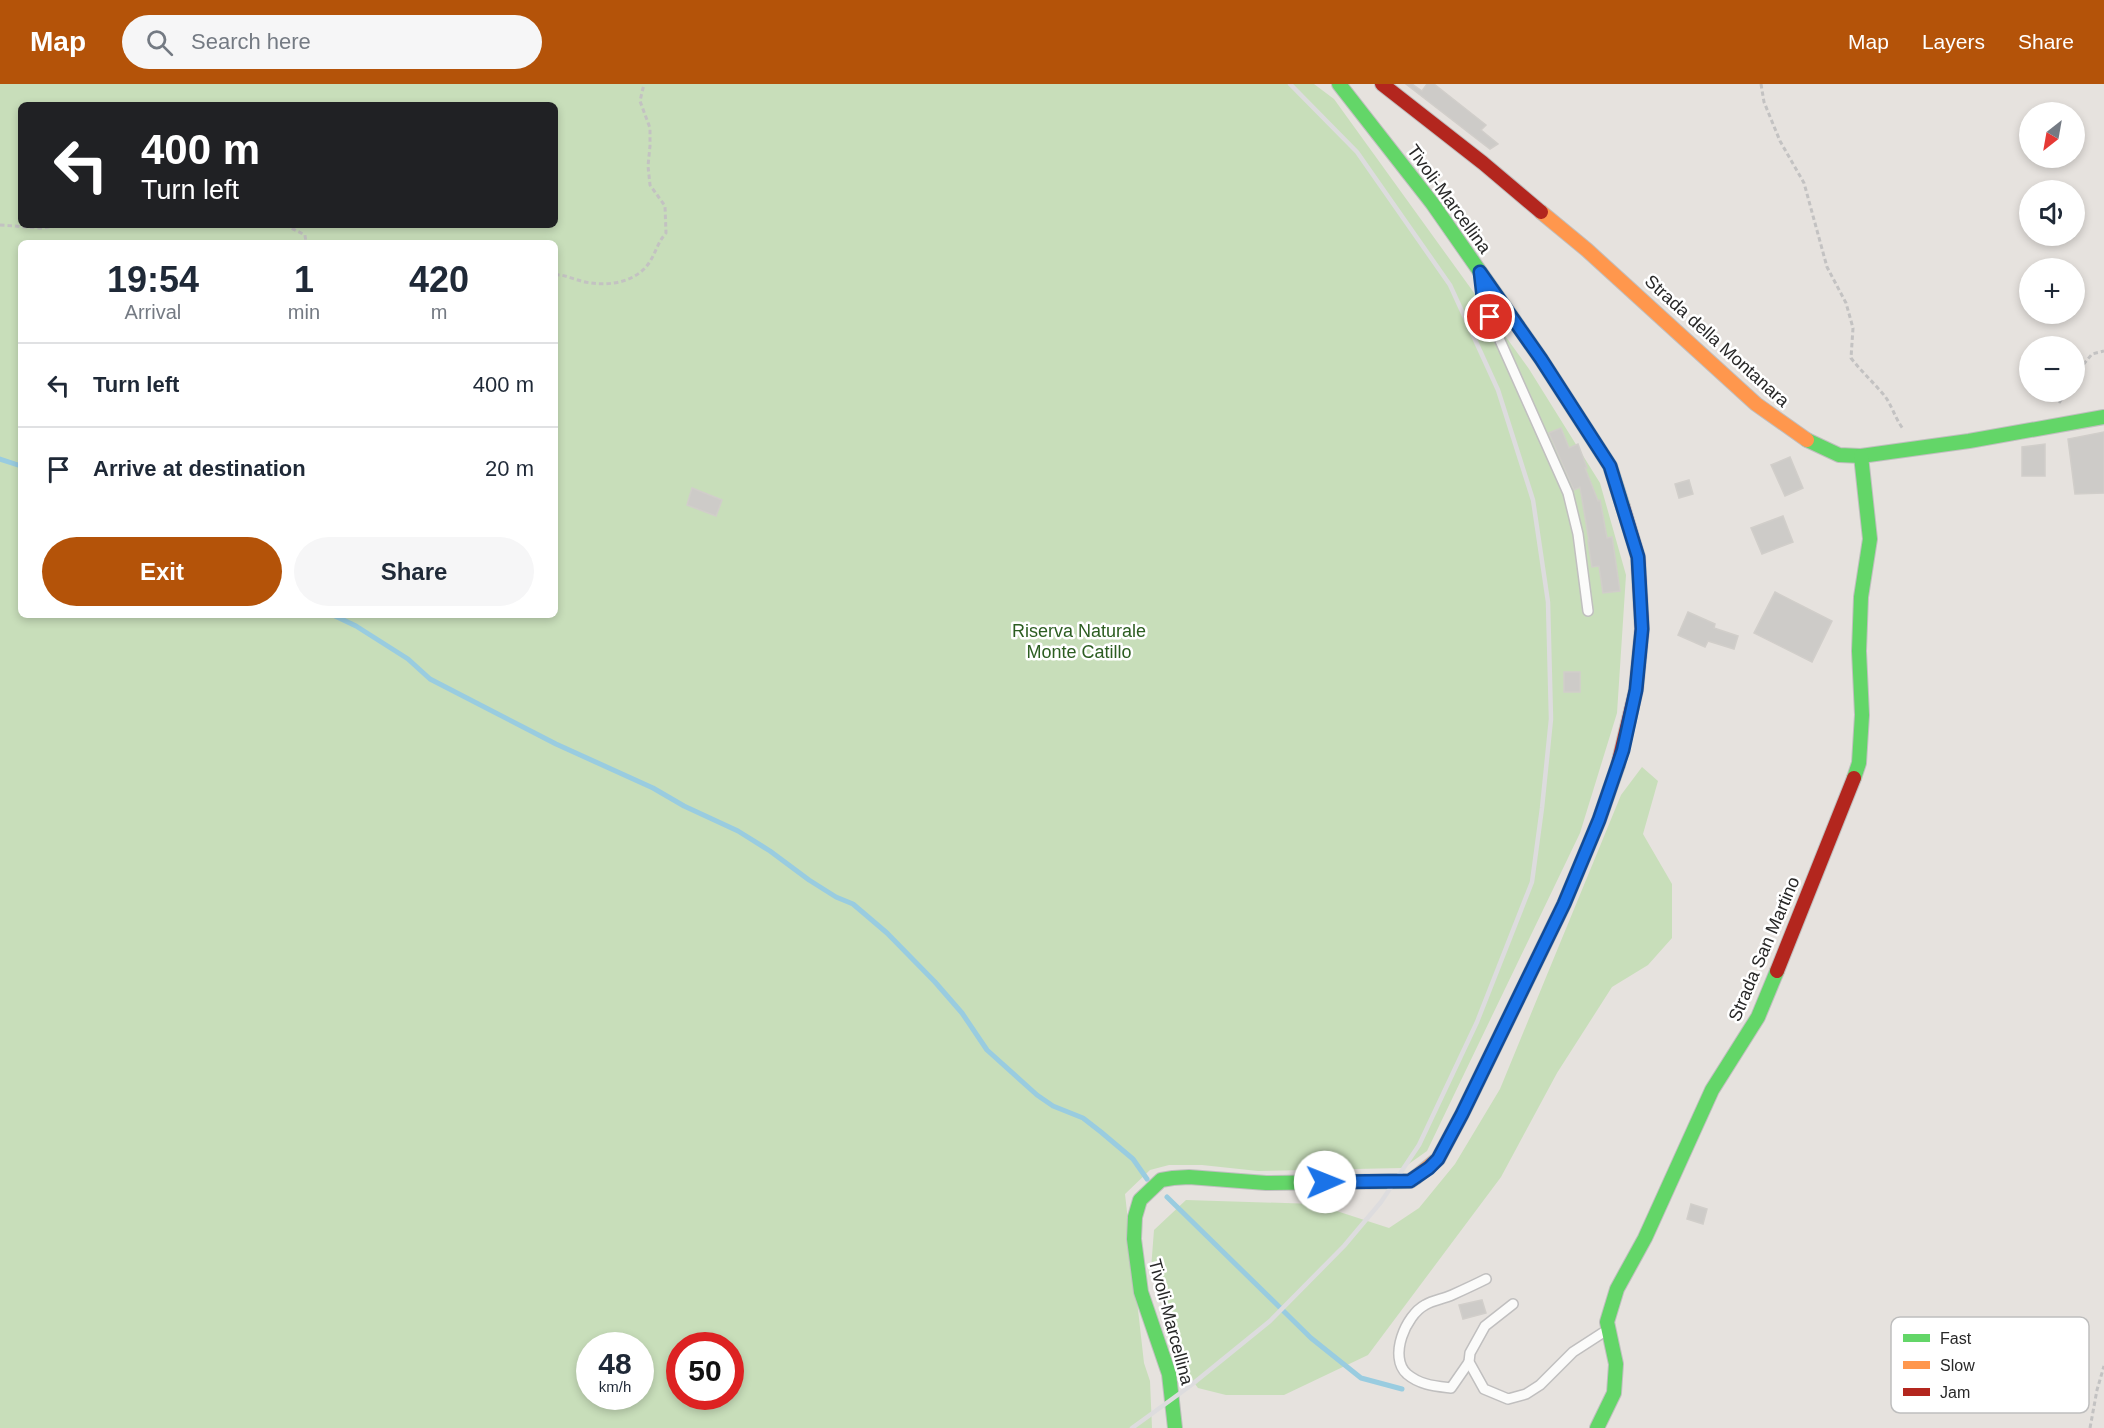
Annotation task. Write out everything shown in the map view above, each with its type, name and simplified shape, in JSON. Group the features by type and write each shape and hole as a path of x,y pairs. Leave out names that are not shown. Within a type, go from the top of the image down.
{"street":[{"name":"Tivoli-Marcellina","path":"1175,1428 1169,1374 1156,1342 1135,1257 1135,1217 1140,1200 1161,1180 1173,1178 1266,1183 1410,1181 1438,1159 1564,904 1599,820 1623,750 1636,690 1642,629 1638,557 1610,466 1541,359 1432,203 1339,84"},
{"name":"Strada della Montanara","path":"1382,84 1483,163 1604,264 1733,384 1770,414 1823,449 1839,455 1861,456 1969,441 2104,417"},
{"name":"Strada San Martino","path":"1597,1428 1614,1393 1616,1364 1607,1322 1617,1289 1645,1238 1712,1090 1758,1017 1848,797 1859,763 1862,715 1859,640 1861,597 1870,539 1861,456"}],"lane":[{"path":"1480,272 1483,298 1568,493 1578,534 1588,611"},
{"path":"1486,1279 1424,1305 1406,1325 1400,1342 1400,1360 1405,1372 1431,1386 1451,1388 1469,1362 1470,1353 1485,1326 1513,1304"},
{"path":"1469,1362 1484,1389 1508,1399 1526,1394 1540,1385 1573,1352 1608,1329"}],"path":[{"path":"558,276 600,285 633,279 654,257 658,242 666,233 665,206 650,185 648,166 651,146 650,128 640,101 644,84"},
{"path":"1761,84 1764,102 1780,141 1804,183 1827,267 1846,303 1853,328 1851,358 1886,397 1897,421 1907,434 1907,450"},
{"path":"0,225 18,226"},
{"path":"291,228 305,235 306,240"},
{"path":"2085,363 2092,354 2104,351"},
{"path":"2090,1428 2104,1366"}],"green space":[{"name":"Riserva Naturale Monte Catillo","path":"0,84 1314,84 1334,99 1529,369 1600,483 1626,575 1617,713 1580,833 1427,1151 1403,1168 1258,1171 1202,1165 1169,1165 1150,1170 1125,1194 1144,1363 1150,1381 1152,1428 0,1428"},
{"path":"1642,767 1658,781 1643,834 1672,884 1672,938 1648,965 1612,987 1557,1073 1501,1177 1368,1355 1284,1395 1226,1395 1198,1388 1180,1363 1151,1269 1154,1230 1186,1200 1315,1204 1389,1228 1419,1208 1455,1164 1500,1089 1621,795"}],"building":[{"path":"1406,84 1412,84 1422,91 1427,84 1434,84 1486,125 1481,130 1498,144 1490,149"},
{"path":"1561,428 1569,448 1578,444 1587,468 1585,468 1598,501 1600,500 1607,538 1612,537 1620,591 1603,593 1599,566 1592,567 1580,487 1574,490 1549,433"},
{"path":"2104,432 2104,493 2075,494 2068,439"},
{"path":"2045,444 2045,476 2022,476 2022,447"},
{"path":"1790,457 1803,488 1785,496 1771,465"},
{"path":"1689,480 1693,494 1679,498 1675,484"},
{"path":"692,488 722,500 716,516 687,505"},
{"path":"1783,516 1793,542 1762,554 1751,528"},
{"path":"1775,592 1832,621 1812,662 1754,633"},
{"path":"1688,612 1715,624 1714,628 1738,636 1734,649 1708,641 1705,647 1678,635"},
{"path":"1564,672 1580,672 1580,692 1564,692"},
{"path":"1691,1204 1707,1209 1703,1224 1687,1219"},
{"path":"1482,1300 1486,1313 1463,1319 1459,1305"}],"waterway":[{"path":"0,459 18,465"},
{"path":"339,618 408,659 430,679 556,744 653,788 684,806 738,831 809,880 836,897 853,904 887,933 935,982 962,1013 987,1050 1037,1095 1053,1106 1083,1118 1101,1132 1133,1159 1147,1179"},
{"path":"1167,1197 1311,1338 1361,1378 1402,1389"}],"railway":[{"path":"1132,1428 1190,1386 1270,1321 1344,1246 1381,1202 1419,1145 1477,1022 1532,882 1542,808 1551,719 1548,602 1533,500 1498,390 1450,285 1357,152 1290,84"}],"traffic: fast":[{"path":"1339,84 1432,203 1541,359 1610,466 1623,507"},
{"path":"1807,440 1839,455 1861,456 1969,441 2104,417"},
{"path":"1854,778 1859,763 1862,715 1859,651 1861,597 1870,539 1861,456"},
{"path":"1597,1428 1614,1393 1616,1364 1607,1322 1617,1289 1645,1238 1712,1090 1758,1017 1777,971"},
{"path":"1175,1428 1169,1374 1141,1292 1134,1239 1135,1217 1140,1200 1161,1180 1173,1178 1189,1177 1266,1183 1410,1181 1416,1177"}],"traffic: slow":[{"path":"1541,212 1587,250 1756,404 1807,440"},
{"path":"1416,1177 1438,1159 1462,1114 1564,904 1599,820 1618,765"}],"traffic: jam":[{"path":"1382,84 1541,212"},
{"path":"1618,765 1636,690 1642,629 1638,557 1623,507"},
{"path":"1777,971 1854,778"}],"route":[{"path":"1325,1182 1410,1181 1438,1159 1564,904 1599,820 1623,750 1636,690 1642,629 1638,557 1610,466 1541,359 1480,272 1483,298 1490,317"}]}
